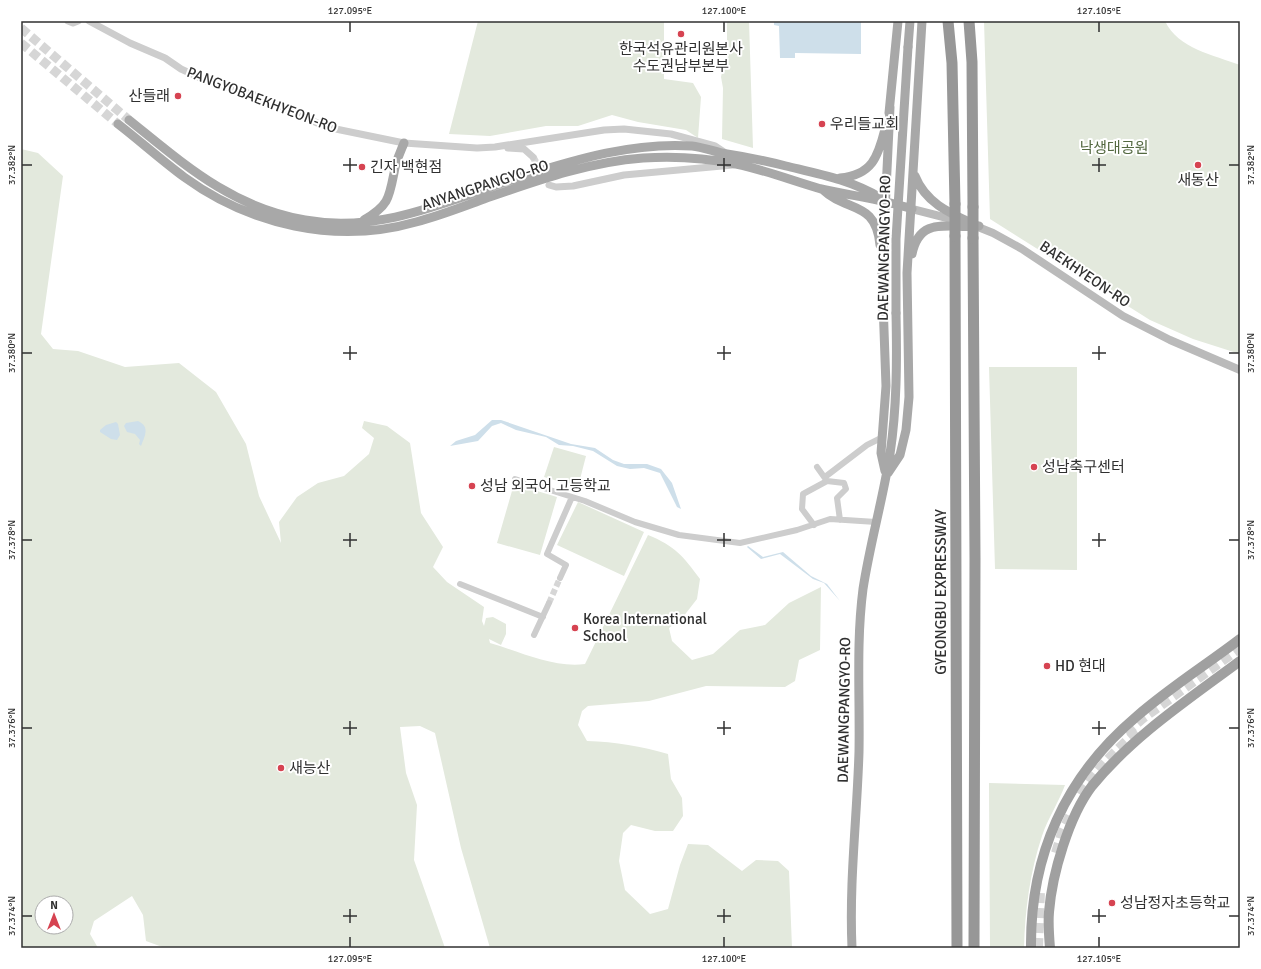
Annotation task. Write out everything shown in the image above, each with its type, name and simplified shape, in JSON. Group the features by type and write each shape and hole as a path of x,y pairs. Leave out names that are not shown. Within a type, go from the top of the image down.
{"highway":[{"name":"GYEONGBU EXPRESSWAY","path":"948,21 952,63 955,204 957,948"},
{"path":"969,21 972,62 975,558 974,948"},
{"path":"1031,948 1031,924 1038,875 1044,850 1054,823 1081,775 1107,742 1136,716 1240,639"},
{"path":"1050,948 1049,912 1057,869 1080,806 1092,787 1120,755 1150,729 1240,661"},
{"path":"951,948 957,918"}],"main road":[{"path":"838,178 850,177 862,172 872,164 879,153 890,107 898,21"},
{"name":"DAEWANGPANGYO-RO","path":"852,948 850,899 859,754 859,633 863,588 886,475 896,397 896,239 910,21"},
{"name":"DAEWANGPANGYO-RO","path":"886,475 900,455 906,430 909,397 907,273 922,21"},
{"name":"DAEWANGPANGYO-RO","path":"886,475 882,453 886,386 882,274 890,107"},
{"name":"ANYANGPANGYO-RO","path":"129,120 189,169 213,185 241,200 305,220 360,222 413,214 580,158 644,147 693,146 743,156 838,178 863,187 885,200"},
{"name":"ANYANGPANGYO-RO","path":"118,124 184,177 207,192 238,208 263,219 297,227 338,232 386,228 415,222 583,167 644,158 694,158 737,165 821,188 885,200 912,209"},
{"path":"360,222 383,207 389,197 394,172 404,144"},
{"path":"914,172 925,195 948,212 979,226"},
{"path":"821,188 832,199 858,208 871,216 880,242 882,274"},
{"name":"BAEKHYEON-RO","path":"912,209 979,226 1022,249 1123,316 1170,340 1240,370"},
{"path":"907,273 914,247 919,235 924,230 935,226 965,228 979,226"}],"street":[{"path":"68,21 73,23 78,21"},
{"name":"PANGYOBAEKHYEON-RO","path":"89,21 130,43 165,58 181,69 209,82 258,96 326,127 404,144 477,148 495,147 604,130 642,130 671,134 714,146 727,154"},
{"path":"495,147 524,149 533,157 533,148 538,140"},
{"path":"549,185 556,187 573,186 624,175 737,165"},
{"path":"814,524 802,509 803,494 826,479 867,445 883,437"},
{"path":"817,467 826,479 844,483 846,489 837,498 840,520"},
{"path":"515,479 572,497 635,522 679,535 740,543 830,519 876,522"},
{"path":"560,578 566,565 547,554 572,497"},
{"path":"460,584 543,617"},
{"path":"534,635 549,603"}],"green space":[{"path":"478,21 664,21 664,79 693,83 701,97 698,138 686,130 638,122 612,115 578,126 546,126 490,136 449,134"},
{"path":"727,21 749,21 753,148 722,139 723,88 721,77 727,47"},
{"name":"낙생대공원","path":"984,21 1165,21 1171,31 1188,45 1208,54 1240,65 1240,354 1193,339 1150,320 990,219"},
{"path":"21,149 38,153 63,176 41,334 53,349 78,351 125,367 179,363 216,392 246,444 259,496 281,543 279,522 297,497 318,483 344,476 369,454 374,438 362,428 364,421 387,426 410,443 421,513 443,547 433,567 447,582 484,607 482,621 484,626 486,618 493,617 506,624 506,634 501,645 489,639 490,643 561,664 585,664 648,535 665,543 678,552 700,579 697,599 683,617 669,628 672,641 692,660 713,654 740,630 765,625 789,603 821,587 820,650 799,660 795,681 785,687 706,686 649,701 588,706 582,711 578,725 587,741 628,745 668,754 671,779 682,798 683,816 673,831 655,831 631,825 623,833 619,861 625,890 650,914 668,909 680,865 688,844 708,845 742,871 756,860 778,861 789,871 792,948 490,948 461,848 435,733 420,726 400,727 406,773 417,805 414,860 445,948 165,948 146,941 143,915 132,896 94,921 90,934 98,948 21,948"},
{"name":"성남축구센터","path":"989,367 1077,367 1077,570 995,569"},
{"path":"554,447 586,456 578,487 544,477"},
{"path":"514,484 557,497 540,555 497,543"},
{"path":"578,502 644,532 624,576 557,545"},
{"path":"989,783 1065,785 1044,829 1034,863 1027,905 1024,948 990,948"}],"water":[{"path":"774,21 861,21 861,54 795,53 795,58 780,58 779,26 774,25"},
{"path":"492,420 501,420 571,444 595,448 613,460 624,464 647,464 661,469 672,483 681,509 677,507 660,473 644,468 630,469 617,466 593,451 573,446 559,445 546,437 516,430 501,423 492,426 478,441 450,446 456,441 475,435"},
{"path":"138,421 142,423 146,432 141,446 139,444 140,440 135,434 127,432 124,426 126,423"},
{"path":"116,422 118,424 120,435 117,440 111,439 100,432 100,430 106,425"},
{"path":"748,546 763,557 783,552 811,576 827,584 840,601 824,583 813,579 780,554 761,559 747,547"}],"tunnel":[{"path":"21,28 129,120"},
{"path":"21,43 118,124"},
{"path":"533,157 543,175"},
{"path":"549,603 560,578"},
{"path":"1126,733 1143,718 1240,648"},
{"path":"1081,795 1093,777 1107,761 1138,731"},
{"path":"1056,853 1062,833 1070,816"},
{"path":"1038,948 1040,891"}],"place":[{"name":"한국석유관리원본사 수도권남부본부","path":"681,34"},
{"name":"산들래","path":"178,96"},
{"name":"우리들교회","path":"822,124"},
{"name":"새동산","path":"1198,165"},
{"name":"긴자 백현점","path":"362,167"},
{"name":"성남축구센터","path":"1034,467"},
{"name":"성남 외국어 고등학교","path":"472,486"},
{"name":"Korea International School","path":"575,628"},
{"name":"HD 현대","path":"1047,666"},
{"name":"새능산","path":"281,768"},
{"name":"성남정자초등학교","path":"1112,903"}]}
